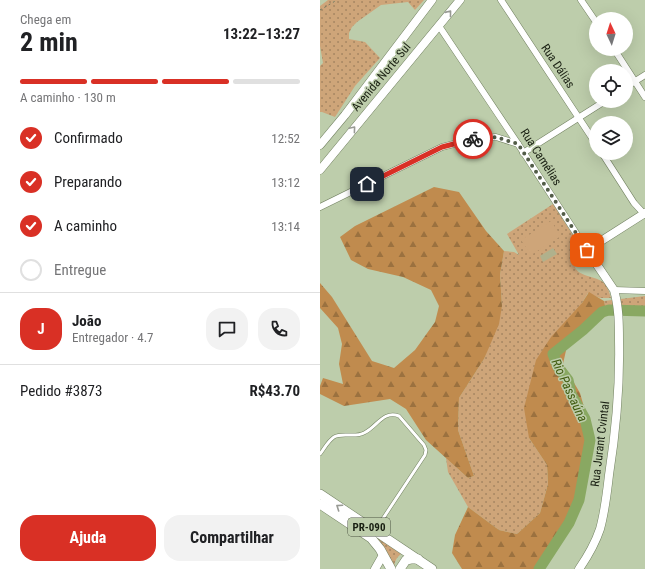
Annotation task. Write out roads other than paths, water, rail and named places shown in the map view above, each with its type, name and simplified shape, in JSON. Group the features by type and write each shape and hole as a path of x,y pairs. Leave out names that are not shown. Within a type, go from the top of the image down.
{"main road":[{"name":"PR-090","path":"320,494 432,569"},
{"name":"PR-090","path":"320,504 370,538 383,555 391,569"},
{"path":"400,569 406,560 411,558 418,560"}],"street":[{"name":"Avenida Norte Sul","path":"320,145 345,115 432,0"},
{"name":"Avenida Norte Sul","path":"321,169 340,144 460,0"},
{"name":"Rua Dálias","path":"501,0 589,133"},
{"path":"581,0 589,12"},
{"name":"Rua Camélias","path":"439,26 614,290 617,304"},
{"path":"619,56 645,97"},
{"path":"635,81 645,74"},
{"path":"524,153 594,108"},
{"path":"340,144 334,140 333,136 345,115"},
{"path":"320,207 442,147 473,139 496,137 518,144"},
{"path":"320,145 330,147 331,152 321,169"},
{"path":"587,250 645,214 634,203 606,160"},
{"path":"614,290 645,291"},
{"name":"Rua Jurant Cvintal","path":"579,569 591,551 597,536 605,502 614,444 618,399 619,351 617,304"},
{"path":"375,569 383,555"}],"lane":[{"path":"320,454 332,438 338,435 360,434 366,432 388,414 399,416 424,444 426,450 425,455 374,530"}],"waterway":[{"name":"Rio Passaúna","path":"539,569 569,523 579,500 590,440 585,419 571,394 568,380 558,367 553,354 583,330 602,312 609,310 645,311"}]}
